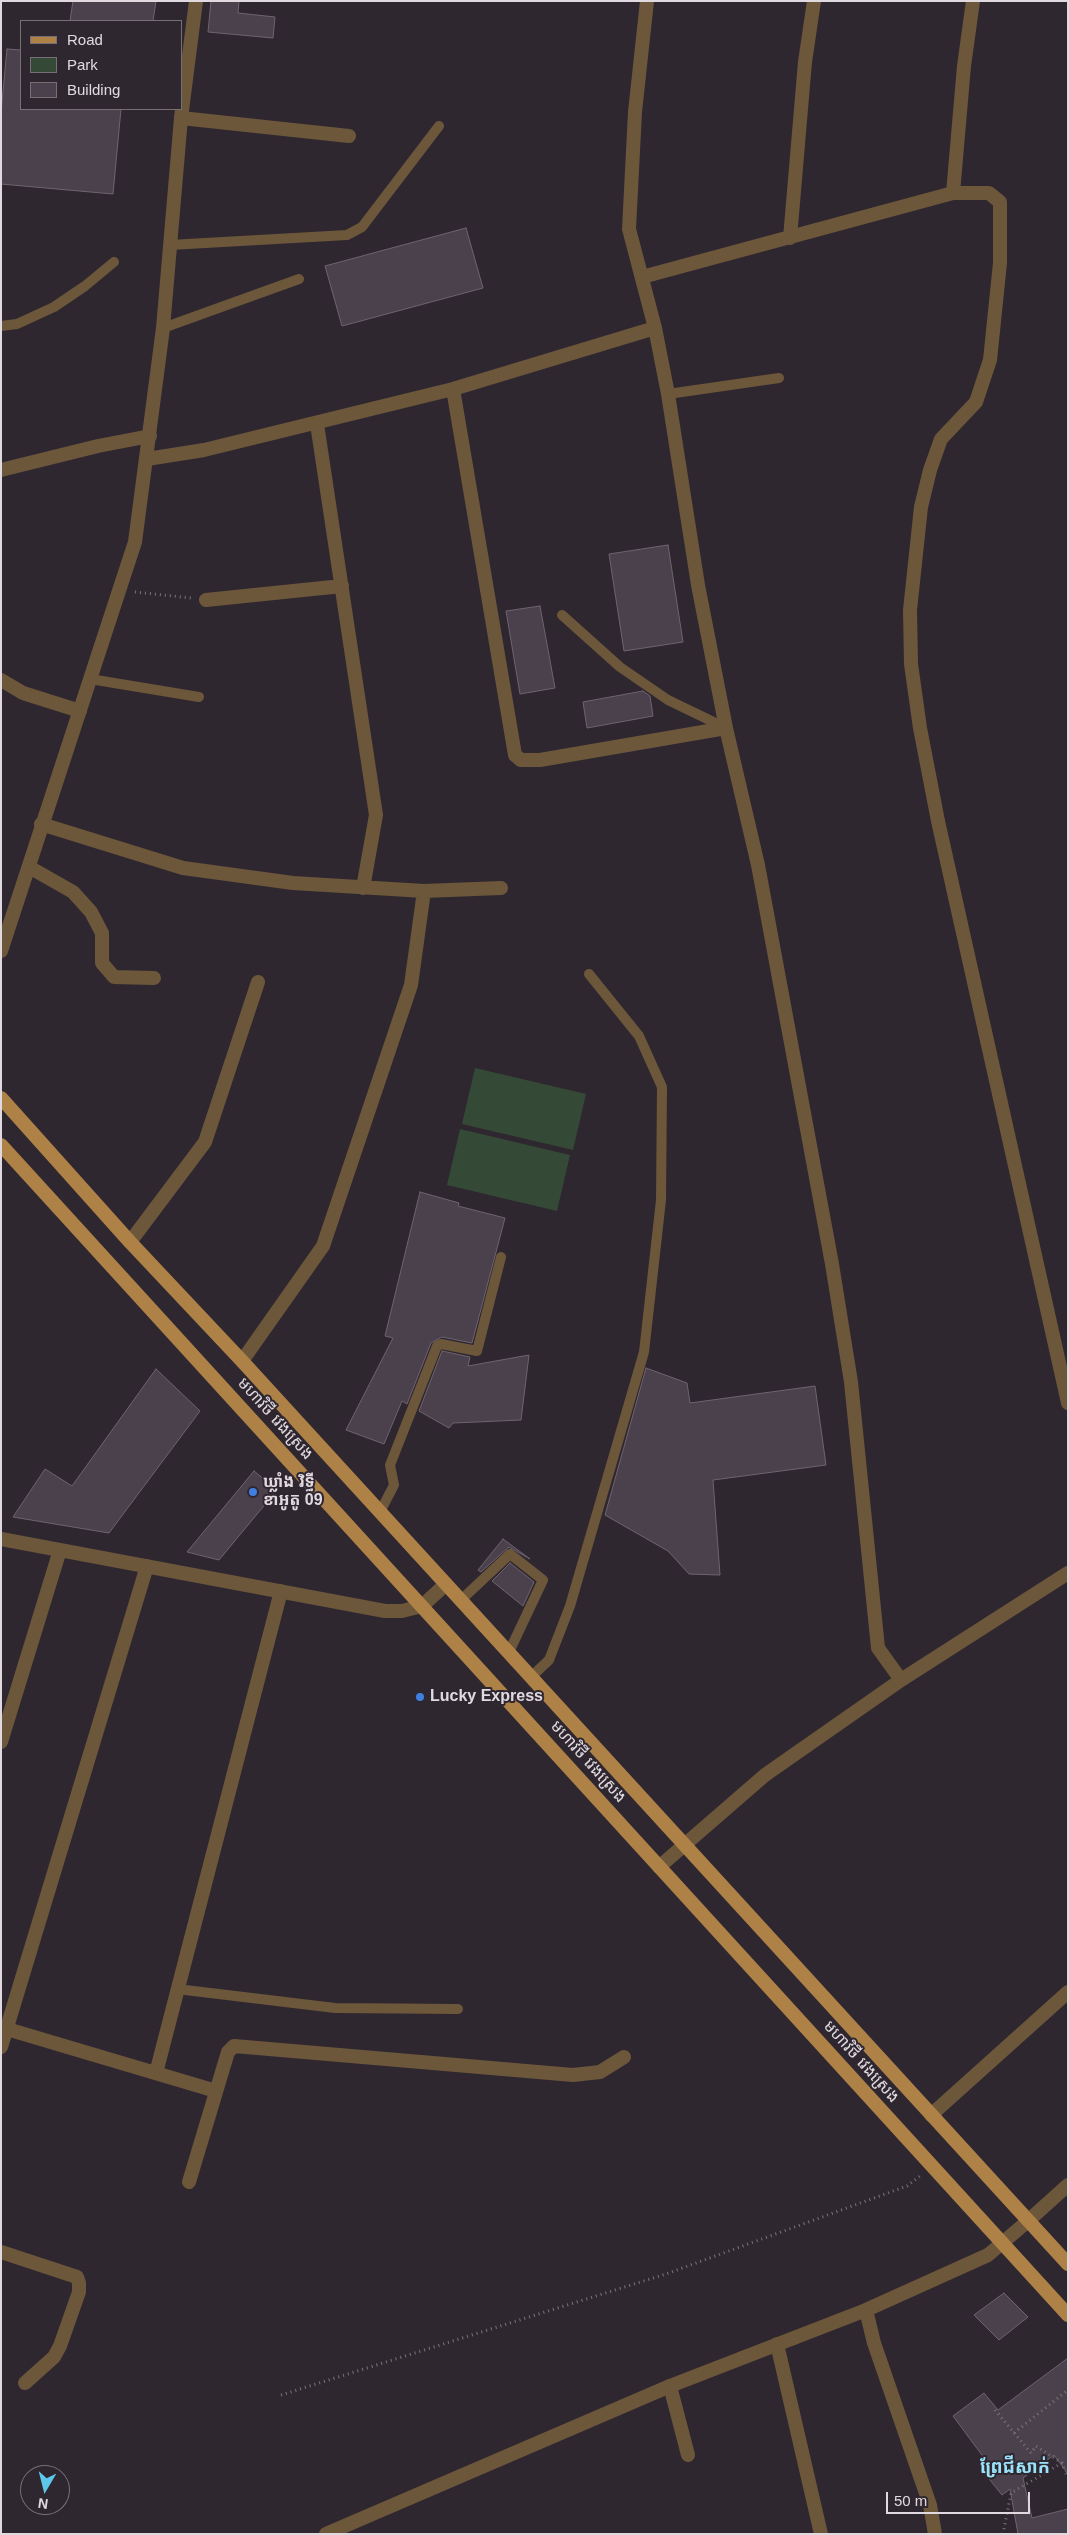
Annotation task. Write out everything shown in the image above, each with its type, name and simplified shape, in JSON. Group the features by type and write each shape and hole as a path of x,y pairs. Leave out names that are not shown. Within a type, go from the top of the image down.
{"main road":[{"name":"មហាវិថី វេងស្រេង","path":"1,1098 130,1242 242,1361 1068,2264"},
{"name":"មហាវិថី វេងស្រេង","path":"3,1153 422,1606 1068,2314"}],"street":[{"path":"1,951 29,868 41,824 135,542 163,328 181,118 196,1"},
{"path":"647,1 635,112 629,229 655,328 668,394 698,585 726,728 758,865 832,1264 851,1382 878,1648 901,1680"},
{"path":"790,238 806,62 814,1"},
{"path":"953,193 964,66 973,1"},
{"path":"181,118 350,136"},
{"path":"642,277 953,193 989,193 1000,202 1000,263 990,360 976,402 941,439 930,470 923,498 910,610 911,664 920,728 938,821 1068,1403"},
{"path":"146,459 204,450 317,424 453,389 655,328"},
{"path":"453,389 515,755 521,760 540,760 726,728"},
{"path":"317,424 376,815 363,888"},
{"path":"1,470 98,446 150,436"},
{"path":"206,600 342,586"},
{"path":"1,680 23,693 80,711"},
{"path":"41,824 183,868 293,883 363,888 424,891 501,888"},
{"path":"29,868 73,892 91,912 102,933 102,963 114,977 154,978"},
{"path":"242,1361 323,1246 411,985 424,891"},
{"path":"130,1242 205,1142 258,982"},
{"path":"1,1539 385,1612 402,1611 422,1606 446,1584"},
{"path":"1,1742 60,1550"},
{"path":"1,2047 146,1566"},
{"path":"659,1867 765,1775 901,1680 1068,1573"},
{"path":"156,2073 281,1591"},
{"path":"931,2115 1068,1992"},
{"path":"6,2029 216,2091"},
{"path":"189,2182 228,2052 234,2046 573,2074 600,2072 624,2057"},
{"path":"326,2534 670,2386 866,2310 988,2255 1003,2244 1068,2185"},
{"path":"1,2252 77,2277 79,2283 80,2292 60,2346 54,2356 25,2383"},
{"path":"866,2310 874,2343 930,2505 935,2534"},
{"path":"777,2344 821,2534"},
{"path":"670,2386 688,2455"}],"lane":[{"path":"170,245 347,234 362,227 439,126"},
{"path":"1,326 18,324 54,307 114,262"},
{"path":"163,328 299,279"},
{"path":"668,394 778,378"},
{"path":"562,615 620,667 660,694 726,728"},
{"path":"90,679 199,696"},
{"path":"530,1677 549,1660 570,1606 644,1352 661,1200 662,1086 639,1036 589,974"},
{"path":"380,1512 394,1485 390,1465 437,1346 441,1344 477,1351 502,1258"},
{"path":"461,1600 510,1554 542,1580 508,1652"},
{"path":"177,1989 335,2008 458,2008"}],"path":[{"path":"119,590 206,600"},
{"path":"281,2394 666,2274 907,2186 932,2166"},
{"path":"1014,2433 1068,2390"},
{"path":"995,2410 1031,2452 1036,2446 1062,2463 1068,2477"},
{"path":"1003,2534 1011,2493 1062,2463"}],"green space":[{"path":"475,1068 586,1094 573,1150 462,1124"},
{"path":"460,1129 570,1155 557,1211 447,1185"}],"building":[{"path":"73,1 156,1 153,20 70,20"},
{"path":"211,1 239,1 238,13 275,17 273,38 208,32"},
{"path":"7,49 20,50 20,110 121,110 113,194 1,184 1,113"},
{"path":"466,228 483,288 342,326 325,266"},
{"path":"668,545 683,642 624,651 609,554"},
{"path":"540,606 555,688 520,694 506,611"},
{"path":"643,691 650,696 653,716 587,728 583,702"},
{"path":"420,1192 459,1203 458,1206 505,1218 472,1343 442,1337 431,1343 407,1404 402,1401 384,1444 346,1430 393,1338 385,1336"},
{"path":"442,1351 470,1357 468,1366 529,1355 521,1420 453,1423 449,1428 419,1411"},
{"path":"646,1368 687,1383 690,1403 815,1386 826,1465 713,1480 720,1575 689,1574 668,1551 605,1515"},
{"path":"156,1369 200,1411 109,1533 13,1517 45,1469 72,1486"},
{"path":"254,1471 277,1490 219,1560 187,1552"},
{"path":"503,1539 530,1559 509,1547 481,1572 478,1570"},
{"path":"510,1563 534,1582 523,1606 492,1581"},
{"path":"1004,2293 1028,2317 999,2340 974,2315"},
{"path":"1068,2358 1068,2474 1054,2455 1023,2478 1032,2518 1068,2509 1068,2534 1018,2534 1010,2489 1002,2495 986,2475 993,2470 953,2416 984,2393 998,2410"}],"place":[{"name":"ឃ្លាំង រិទ្ធី ខាអូតូ 09","path":"253,1492"},
{"name":"Lucky Express","path":"420,1697"}],"district":[{"name":"ព្រែជីសាក់","path":"1015,2468"}]}
